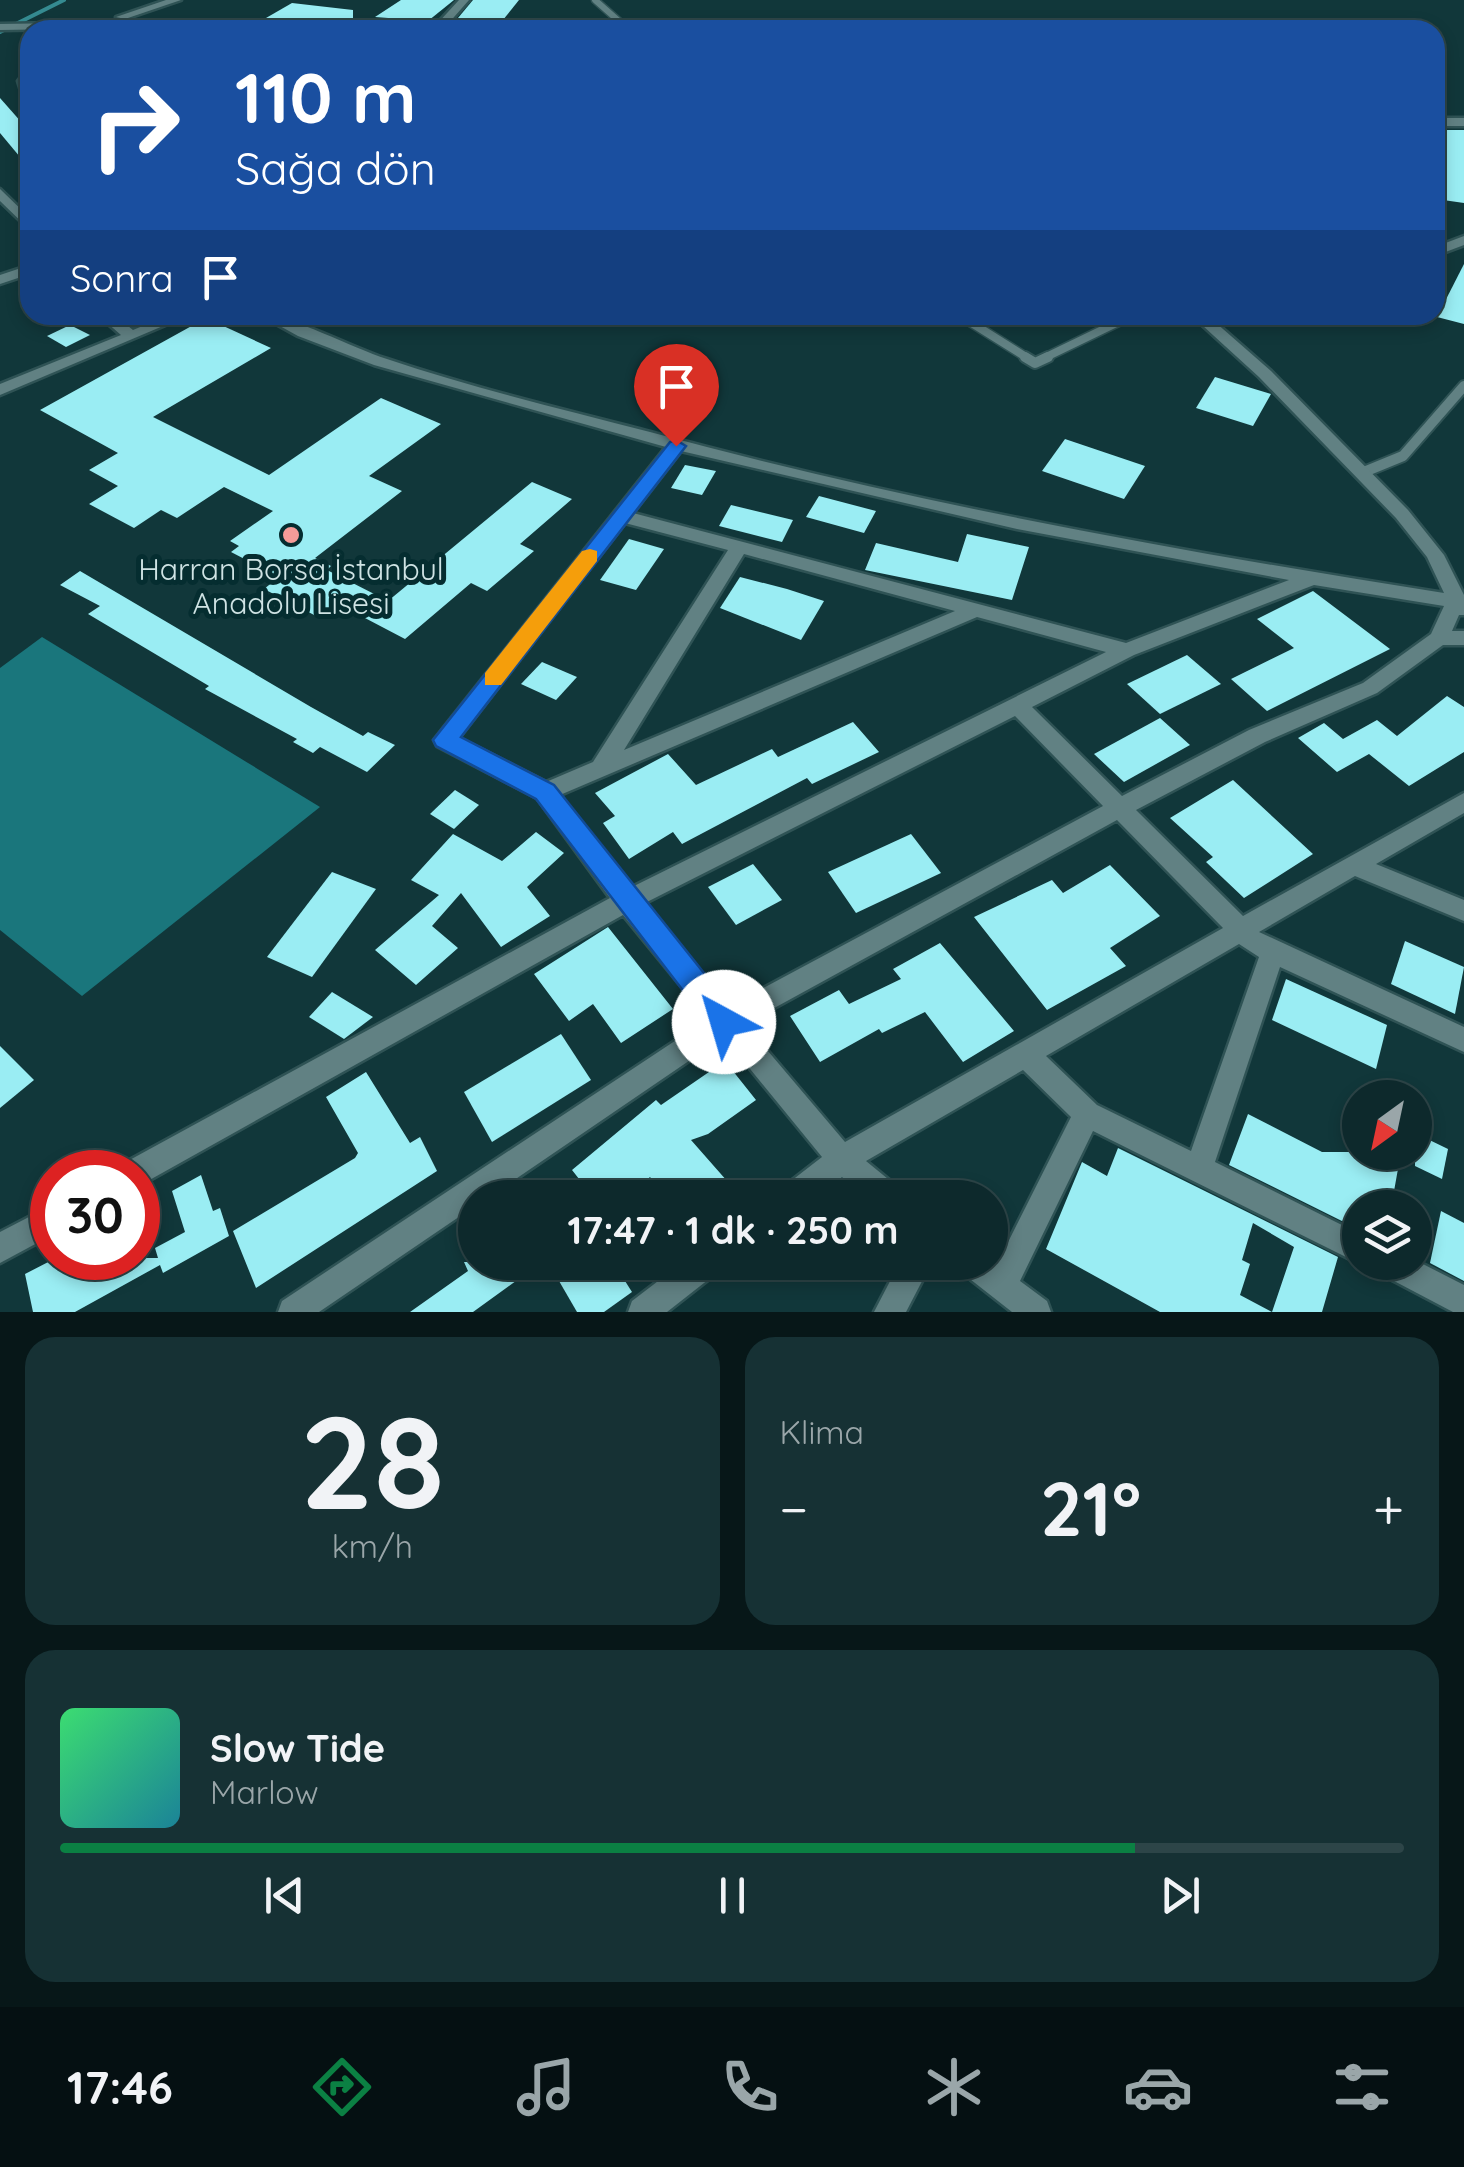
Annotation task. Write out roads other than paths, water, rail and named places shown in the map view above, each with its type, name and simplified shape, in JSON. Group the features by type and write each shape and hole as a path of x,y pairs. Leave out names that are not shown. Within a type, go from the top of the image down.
{"street":[{"path":"112,20 176,0"},
{"path":"445,20 464,0"},
{"path":"118,325 131,335"},
{"path":"0,390 156,325"},
{"path":"290,325 362,357 676,446 960,513 1161,554 1461,606"},
{"path":"294,1312 724,1022 1257,736 1370,688 1451,638 1461,606 1435,555 1364,472 1209,325"},
{"path":"676,446 445,740 545,792 626,901 724,1022 842,1160 867,1180"},
{"path":"622,516 1127,650"},
{"path":"601,768 739,547"},
{"path":"160,1159 626,901 1127,650 1312,579"},
{"path":"545,792 976,610"},
{"path":"1017,705 1243,932 1272,952 1464,1040"},
{"path":"816,1180 842,1160 1464,802"},
{"path":"1356,866 1464,911"},
{"path":"1198,1170 1272,952"},
{"path":"1026,1055 1087,1114 1342,1240"},
{"path":"1002,1286 1087,1114"},
{"path":"0,1248 30,1231"},
{"path":"643,1312 685,1280"},
{"path":"889,1312 907,1280"},
{"path":"994,1280 1036,1312"},
{"path":"1423,1280 1464,1300"}],"lane":[{"path":"594,0 617,20"},
{"path":"975,325 1035,363 1113,325"},
{"path":"1364,472 1403,456 1464,386"}],"waterway":[{"path":"24,20 64,0"},
{"path":"0,32 20,22"}],"place":[{"name":"Harran Borsa İstanbul Anadolu Lisesi","path":"291,535"}]}
